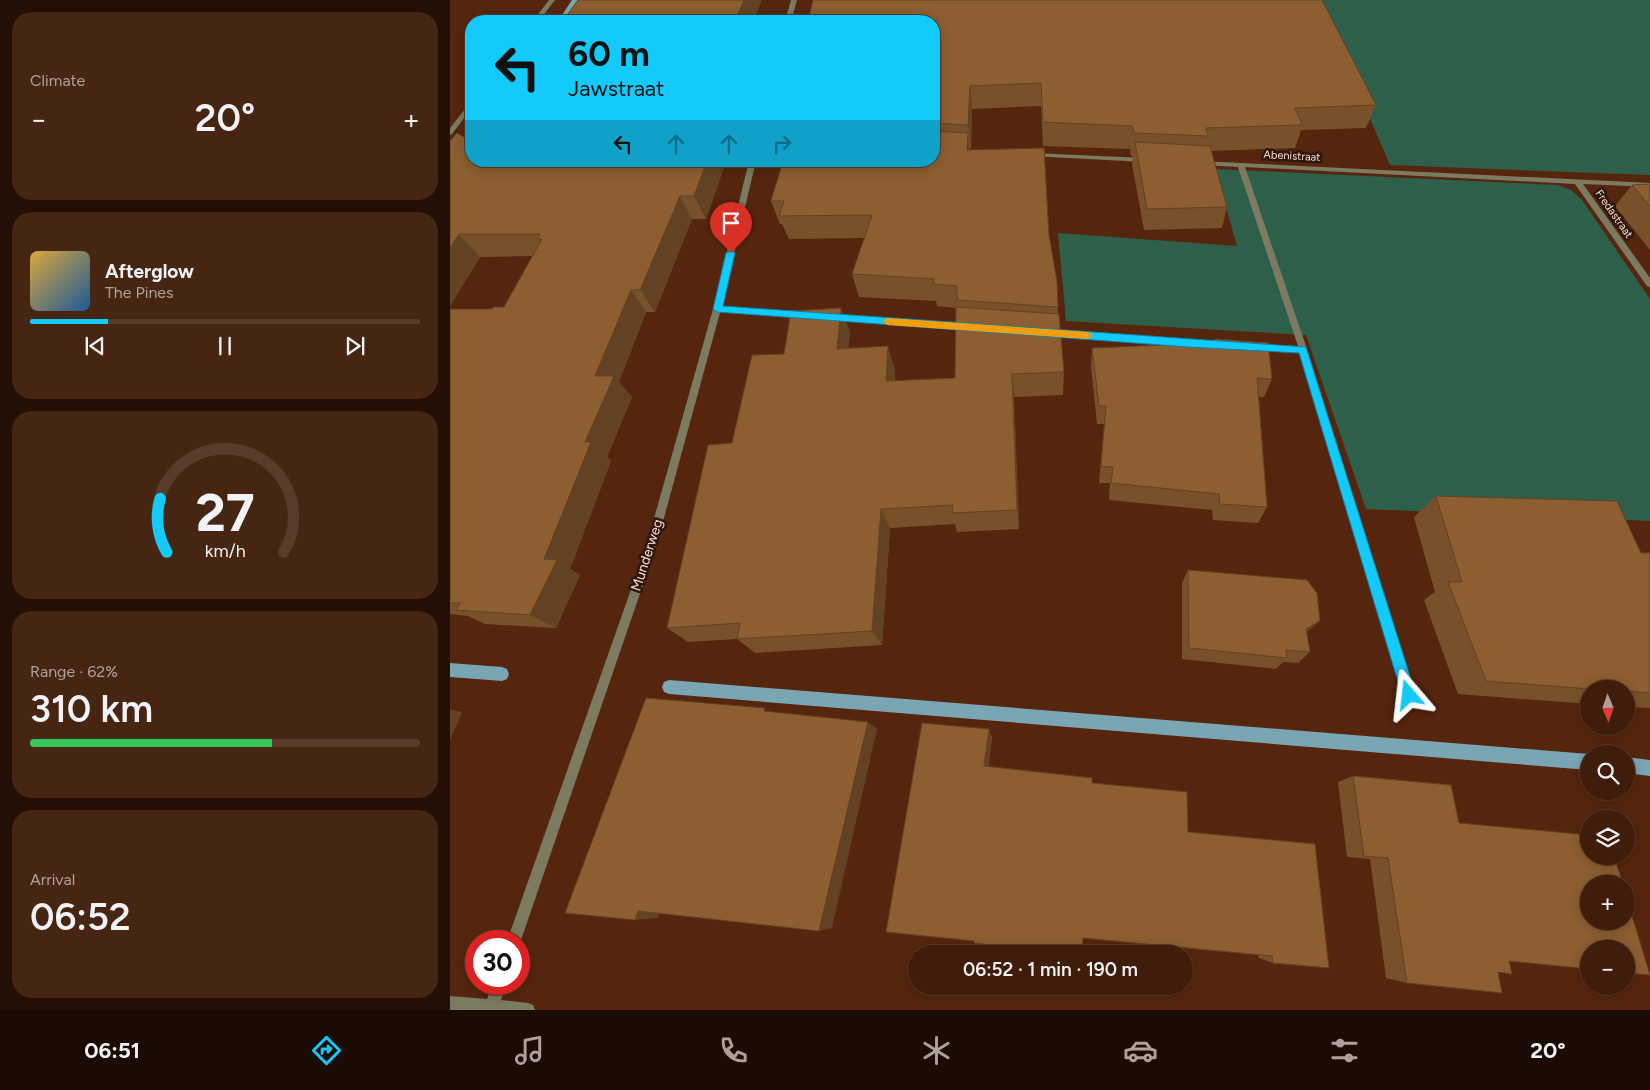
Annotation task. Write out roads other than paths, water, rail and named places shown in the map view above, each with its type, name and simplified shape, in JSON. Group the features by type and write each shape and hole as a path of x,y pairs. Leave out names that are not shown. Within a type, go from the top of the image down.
{"street":[{"path":"541,15 552,0"},
{"path":"790,15 794,0"},
{"path":"450,133 465,113"},
{"path":"1023,154 1152,160"},
{"name":"Abenistraat","path":"1191,162 1650,185"},
{"path":"1241,165 1303,349 1409,695"},
{"name":"Munderweg","path":"518,930 651,547 717,309 752,167"},
{"name":"Fredastraat","path":"1577,181 1650,284"},
{"path":"717,309 815,316"},
{"path":"825,316 982,328"},
{"path":"1041,332 1303,349"},
{"path":"491,1008 496,995"},
{"path":"450,1003 528,1010"}],"waterway":[{"path":"565,15 576,0"},
{"path":"450,670 502,674"},
{"path":"669,687 1580,761"},
{"path":"1635,766 1650,768"}]}
